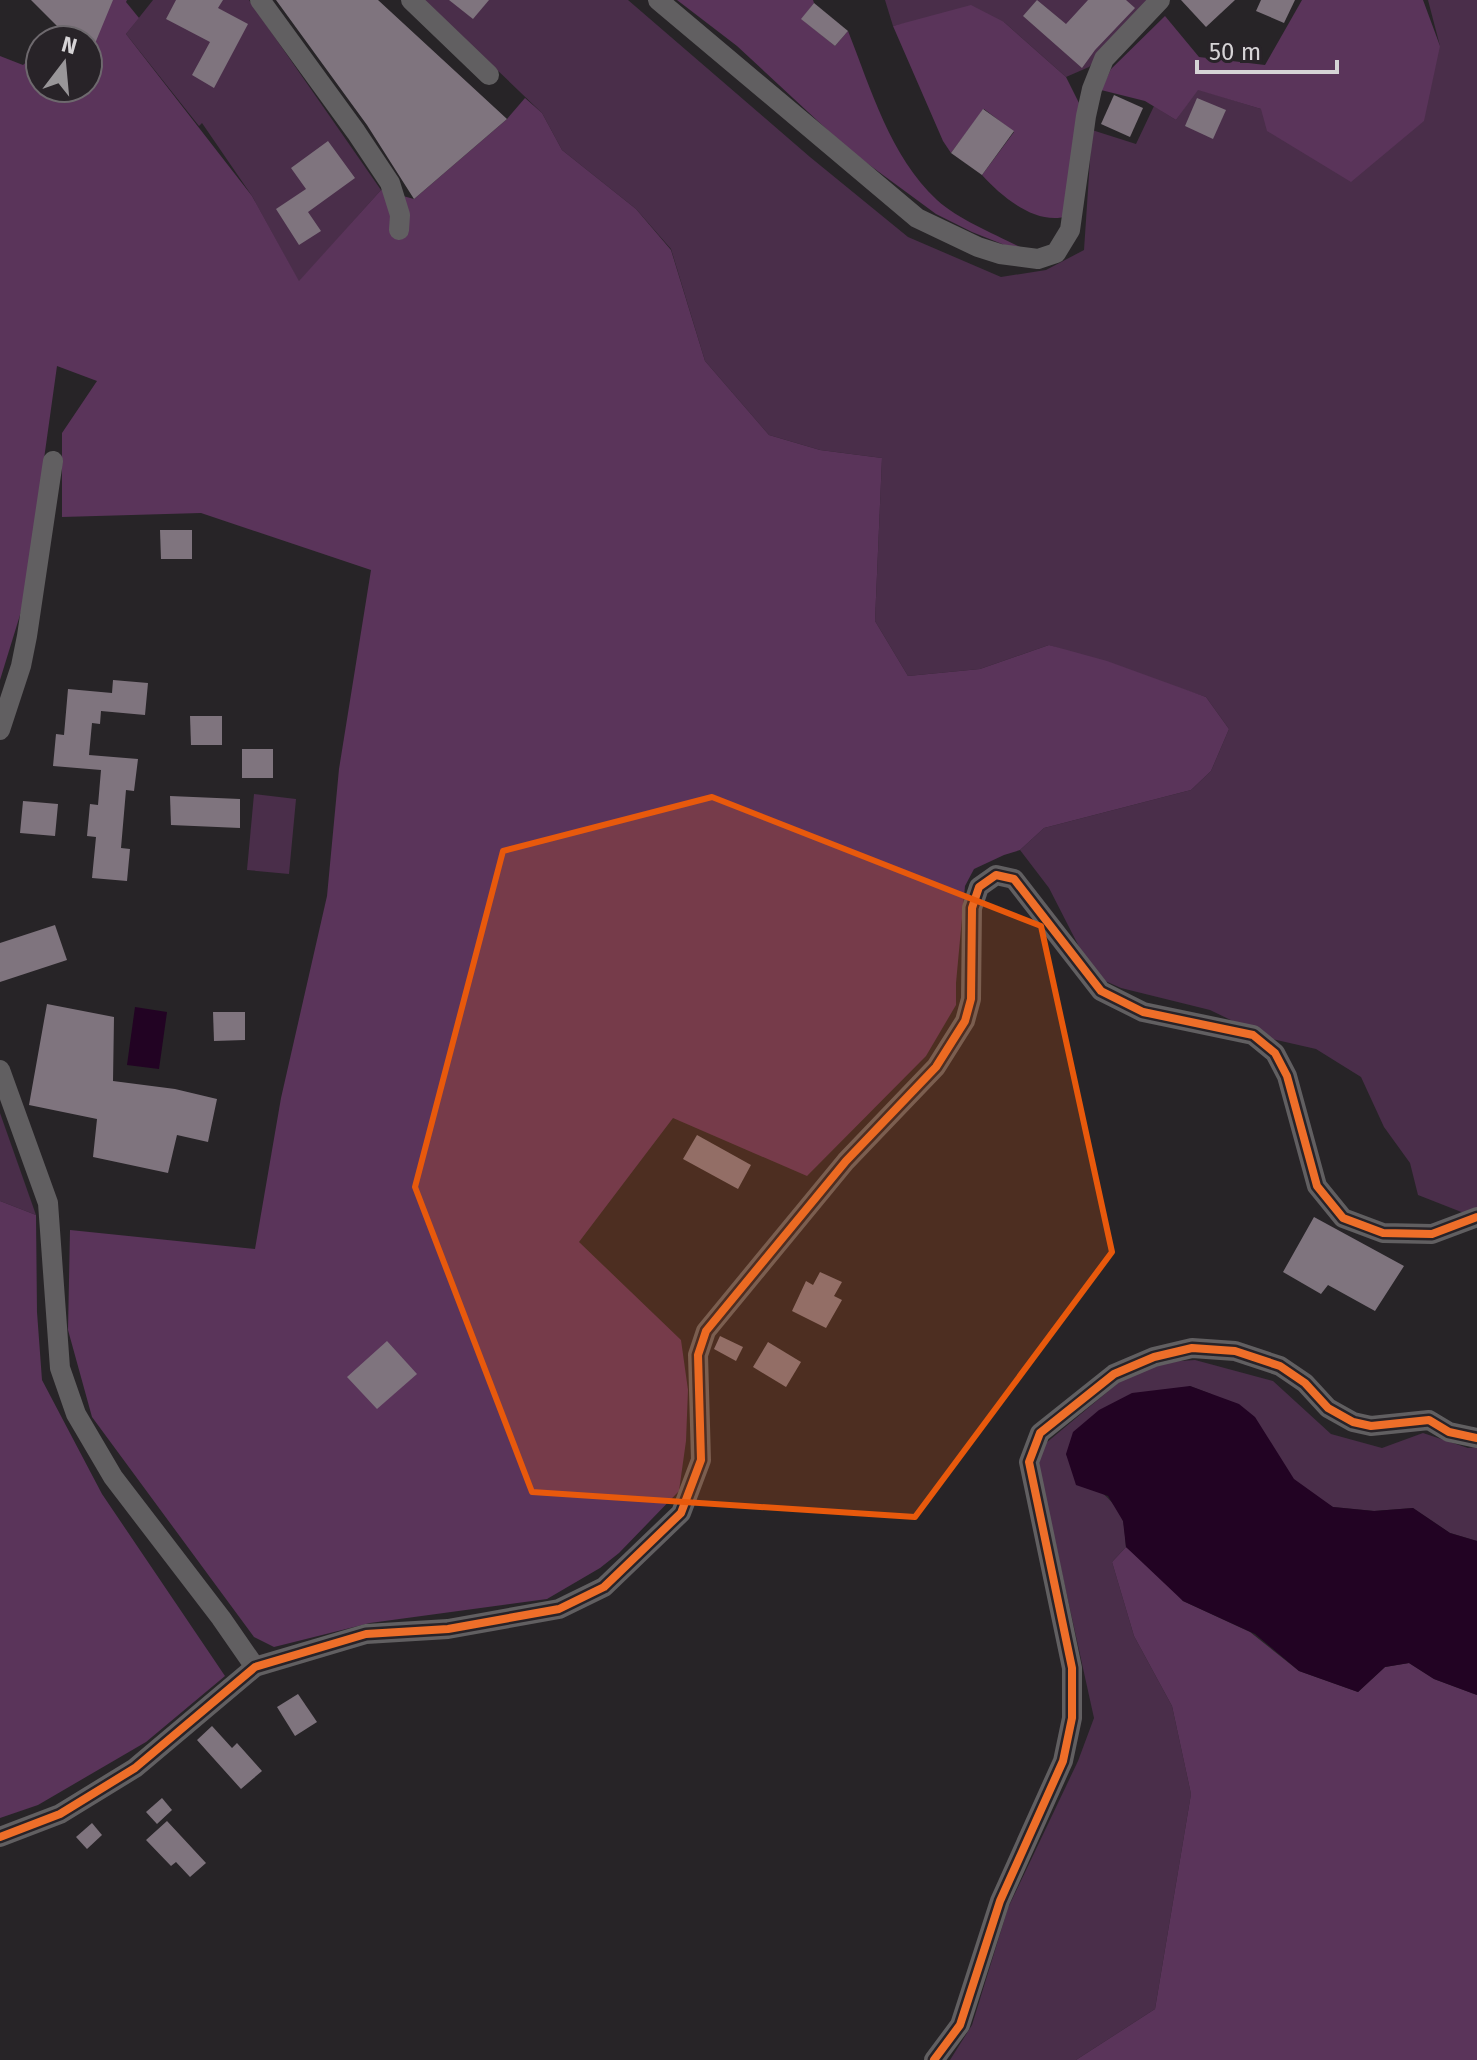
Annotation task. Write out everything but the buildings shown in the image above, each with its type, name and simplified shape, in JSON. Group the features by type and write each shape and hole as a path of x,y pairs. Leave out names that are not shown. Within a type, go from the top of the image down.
{"street":[{"path":"260,0 390,183 400,215 399,230"},
{"path":"411,0 489,75"},
{"path":"658,0 917,218 978,247 1000,254 1038,259 1056,253 1070,230 1086,116 1092,89 1104,59 1160,0"},
{"path":"0,730 21,666 27,636 53,461"},
{"path":"0,1837 60,1814 135,1768 255,1667 366,1634 448,1629 559,1609 604,1587 681,1513 701,1460 698,1355 706,1331 846,1161 936,1067 965,1021 971,999 972,908 979,887 996,875 1014,879 1101,991 1143,1012 1253,1035 1275,1053 1287,1076 1317,1186 1343,1218 1383,1233 1432,1234 1477,1217"},
{"path":"0,1070 48,1203 60,1368 76,1414 113,1477 255,1667"},
{"path":"934,2060 960,2025 1000,1901 1063,1761 1072,1718 1072,1668 1029,1462 1040,1433 1114,1374 1154,1357 1192,1348 1235,1351 1280,1366 1305,1383 1328,1408 1353,1422 1371,1426 1429,1420 1449,1432 1477,1438"}],"highlighted area":[{"path":"712,797 1041,926 1112,1252 915,1517 532,1492 415,1187 503,851"}],"shaded area":[{"path":"97,0 127,0 139,18 126,34 252,196 299,281 381,190 414,199 507,119 525,98 542,113 562,150 636,209 671,250 705,361 769,435 820,450 882,458 875,621 908,676 980,669 1049,645 1107,661 1206,697 1229,729 1211,771 1191,790 1044,828 1020,850 974,869 965,886 956,1005 926,1056 807,1176 673,1118 579,1242 681,1340 688,1390 686,1441 679,1491 619,1553 600,1568 547,1599 370,1623 274,1647 254,1637 92,1417 68,1330 70,1230 255,1249 281,1098 327,896 339,769 371,570 201,513 62,517 62,433 97,381 57,366 24,602 0,680 0,56 24,64 24,104 104,104 104,24 70,24"},
{"path":"153,0 249,0 381,190 299,282 252,196 202,123 199,126 126,34"},
{"path":"424,0 628,0 908,237 1001,277 1046,270 1084,250 1092,130 1136,144 1154,106 1176,120 1197,89 1261,109 1440,46 1428,0 1477,0 1477,1211 1469,1215 1418,1195 1410,1163 1384,1127 1361,1077 1316,1049 1268,1038 1210,1010 1121,988 1094,976 1049,888 1020,850 1044,828 1191,790 1211,771 1229,729 1206,697 1049,645 980,669 908,676 875,621 882,458 820,450 769,435 705,361 671,249 636,209 562,150 542,113"},
{"path":"677,0 813,0 802,19 835,46 848,31 894,142 921,182 937,200 956,214 1024,249 1017,250 936,214 849,150 737,46"},
{"path":"885,0 1151,0 1089,67 1066,77 1004,22 926,19 893,26"},
{"path":"1302,0 1423,0 1440,46 1424,121 1351,182 1267,131 1261,109 1198,90 1176,120 1145,101 1101,90 1111,69 1165,16 1199,57 1265,65"},
{"path":"971,5 1004,22 1066,77 1083,111 1068,216 1044,217 1020,208 982,175 1014,132 984,109 951,153 943,141 893,26"},
{"path":"254,794 296,799 289,874 247,870"},
{"path":"135,1007 167,1012 159,1069 127,1065"},
{"path":"0,1113 36,1215 0,1201"},
{"path":"0,1201 36,1215 37,1312 42,1380 102,1494 225,1676 146,1742 38,1805 0,1818"},
{"path":"1195,1360 1273,1381 1331,1434 1382,1448 1423,1433 1468,1448 1477,1447 1477,1541 1450,1533 1413,1508 1374,1511 1333,1507 1286,1481 1211,1394 1190,1386 1066,1454 1078,1472 1111,1502 1123,1521 1126,1547 1112,1562 1134,1636 1172,1706 1191,1794 1155,2009 1076,2060 950,2060 972,2025 1008,1908 1078,1761 1094,1718 1038,1464 1046,1443 1123,1379 1166,1362"},
{"path":"1190,1386 1239,1404 1255,1417 1294,1479 1333,1507 1374,1511 1413,1508 1450,1533 1477,1541 1477,1695 1434,1679 1409,1663 1385,1667 1358,1692 1299,1671 1255,1634 1183,1601 1126,1547 1123,1521 1108,1496 1076,1485 1066,1454 1073,1432 1099,1410 1132,1393"},
{"path":"1126,1547 1165,1579 1183,1601 1250,1632 1299,1671 1358,1692 1385,1667 1409,1663 1434,1679 1477,1695 1477,2060 1076,2060 1155,2009 1191,1794 1172,1706 1134,1636 1112,1562"}],"cycle path":[{"path":"0,1837 60,1814 135,1768 255,1667 366,1634 448,1629 559,1609 604,1587 681,1513 701,1460 698,1355 706,1331 846,1161 936,1067 965,1021 971,999 972,908 979,887 996,875 1014,879 1101,991 1143,1012 1253,1035 1275,1053 1287,1076 1317,1186 1343,1218 1383,1233 1432,1234 1477,1217"},
{"path":"934,2060 960,2025 1000,1901 1063,1761 1072,1718 1072,1668 1029,1462 1040,1433 1114,1374 1154,1357 1192,1348 1235,1351 1280,1366 1305,1383 1328,1408 1353,1422 1371,1426 1429,1420 1449,1432 1477,1438"}]}
